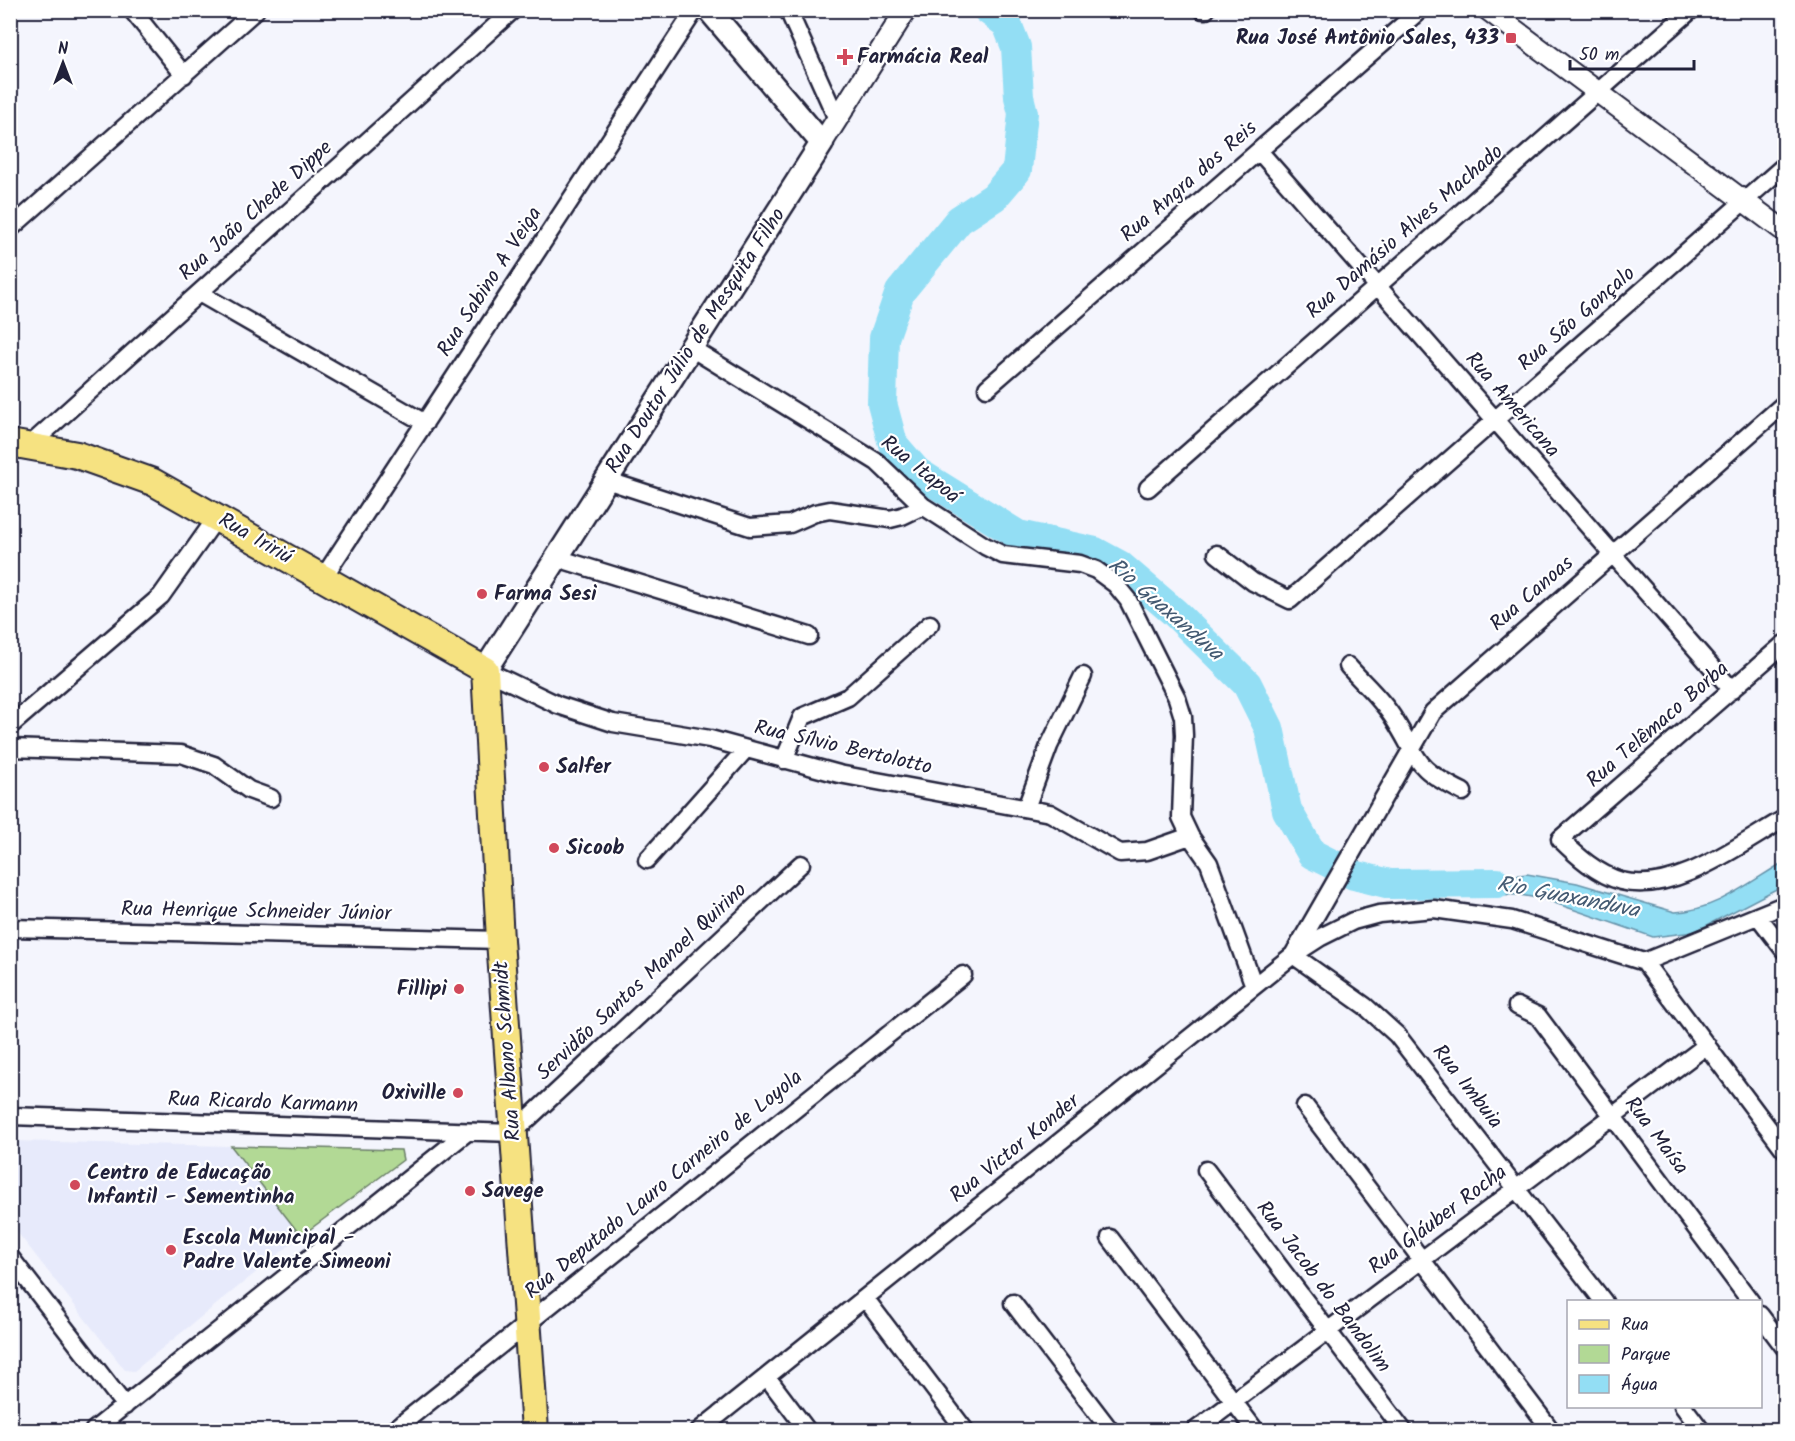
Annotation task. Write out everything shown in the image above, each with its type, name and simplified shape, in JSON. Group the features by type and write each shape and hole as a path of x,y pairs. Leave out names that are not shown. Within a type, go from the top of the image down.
{"main road":[{"path":"709,10 822,143"},
{"name":"Rua Doutor Júlio de Mesquita Filho","path":"484,670 822,143"},
{"name":"Rua Iririú","path":"20,444 86,457 136,475 217,517 484,670"},
{"name":"Rua Albano Schmidt","path":"484,670 500,940 535,1431"}],"street":[{"path":"132,10 184,75"},
{"path":"10,229 256,10"},
{"name":"Rua João Chede Dippe","path":"20,444 199,293 513,10"},
{"name":"Rua Sabino A Veiga","path":"323,578 695,10"},
{"path":"788,10 837,119"},
{"name":"Rua Doutor Júlio de Mesquita Filho","path":"822,143 906,10"},
{"name":"Rua Angra dos Reis","path":"987,388 1420,10"},
{"path":"1488,10 1785,231"},
{"name":"Rua Damásio Alves Machado","path":"1148,488 1691,10"},
{"name":"Rua Americana","path":"1259,151 1732,690"},
{"name":"Rua São Gonçalo","path":"1217,554 1253,582 1290,600 1785,166"},
{"path":"199,293 425,423"},
{"name":"Rua Itapoá","path":"691,348 877,462 923,506 976,540 1003,555 1080,564 1096,570 1115,584 1128,600 1177,698 1183,717 1179,804 1181,817 1190,836 1209,863 1254,986"},
{"name":"Rua Canoas","path":"1335,883 1410,750 1442,703 1785,404"},
{"path":"606,480 750,526 790,524 815,513 830,510 890,519 903,516 923,506"},
{"path":"10,726 161,596 217,517"},
{"path":"556,558 809,636"},
{"path":"784,760 802,717 848,697 930,624"},
{"name":"Rua Telêmaco Borba","path":"1785,644 1560,839 1587,863 1610,877 1622,881 1652,884 1693,870 1785,819"},
{"path":"1348,666 1394,719 1410,750 1425,771 1462,792"},
{"name":"Rua Sílvio Bertolotto","path":"484,670 585,716 710,739 849,776 1050,813 1120,853 1147,851 1190,836"},
{"path":"1026,808 1049,746 1083,676"},
{"path":"10,748 181,754 214,765 249,790 271,798"},
{"path":"647,860 746,748"},
{"name":"Servidão Santos Manoel Quirino","path":"513,1133 801,864"},
{"name":"Rua Victor Konder","path":"700,1431 1293,955 1335,883"},
{"path":"1644,962 1785,905"},
{"path":"1293,955 1321,937 1353,921 1387,912 1434,909 1522,923 1644,962 1785,1149"},
{"path":"1758,915 1785,950"},
{"name":"Rua Henrique Schneider Júnior","path":"10,928 500,940"},
{"name":"Rua Imbuia","path":"1293,955 1365,1006 1397,1035 1518,1188 1602,1300"},
{"name":"Rua Deputado Lauro Carneiro de Loyola","path":"394,1431 963,975"},
{"name":"Rua Maísa","path":"1517,1006 1538,1016 1750,1300"},
{"name":"Rua Gláuber Rocha","path":"1196,1431 1707,1045"},
{"path":"1305,1106 1551,1431"},
{"name":"Rua Ricardo Karmann","path":"10,1116 513,1133"},
{"path":"94,1431 466,1133"},
{"name":"Rua Jacob do Bandolim","path":"1206,1170 1403,1431"},
{"path":"1110,1238 1255,1431"},
{"path":"10,1257 125,1406"},
{"path":"865,1298 965,1431"},
{"path":"1013,1303 1110,1431"},
{"path":"1762,1316 1785,1347"},
{"path":"767,1377 807,1431"},
{"path":"1684,1408 1701,1431"}],"shaded area":[{"name":"Escola Municipal - Padre Valente Simeoni","path":"11,1141 231,1146 301,1236 134,1371 125,1370 11,1224"}],"green space":[{"path":"231,1146 401,1150 403,1160 301,1236"}],"water":[{"path":"1784,862 1784,885 1694,932 1653,937 1543,899 1520,895 1450,893 1405,897 1352,887 1354,875 1407,887 1429,887 1527,874 1577,883 1675,912 1718,901"}],"waterway":[{"name":"Rio Guaxanduva","path":"988,10 1007,24 1016,47 1019,97 1023,113 1017,170 994,197 959,220 900,292 884,338 882,403 893,444 917,472 1018,535 1095,552 1119,565 1175,613 1247,684 1269,728 1287,810 1312,854 1354,875 1390,884 1497,883"}],"place":[{"name":"Rua José Antônio Sales, 433","path":"1511,38"},
{"name":"Farmácia Real","path":"845,57"},
{"name":"Farma Sesi","path":"482,594"},
{"name":"Salfer","path":"544,767"},
{"name":"Sicoob","path":"554,848"},
{"name":"Fillipi","path":"459,989"},
{"name":"Oxiville","path":"458,1093"},
{"name":"Centro de Educação Infantil - Sementinha","path":"75,1185"},
{"name":"Savege","path":"470,1191"},
{"name":"Escola Municipal - Padre Valente Simeoni","path":"171,1250"}]}
